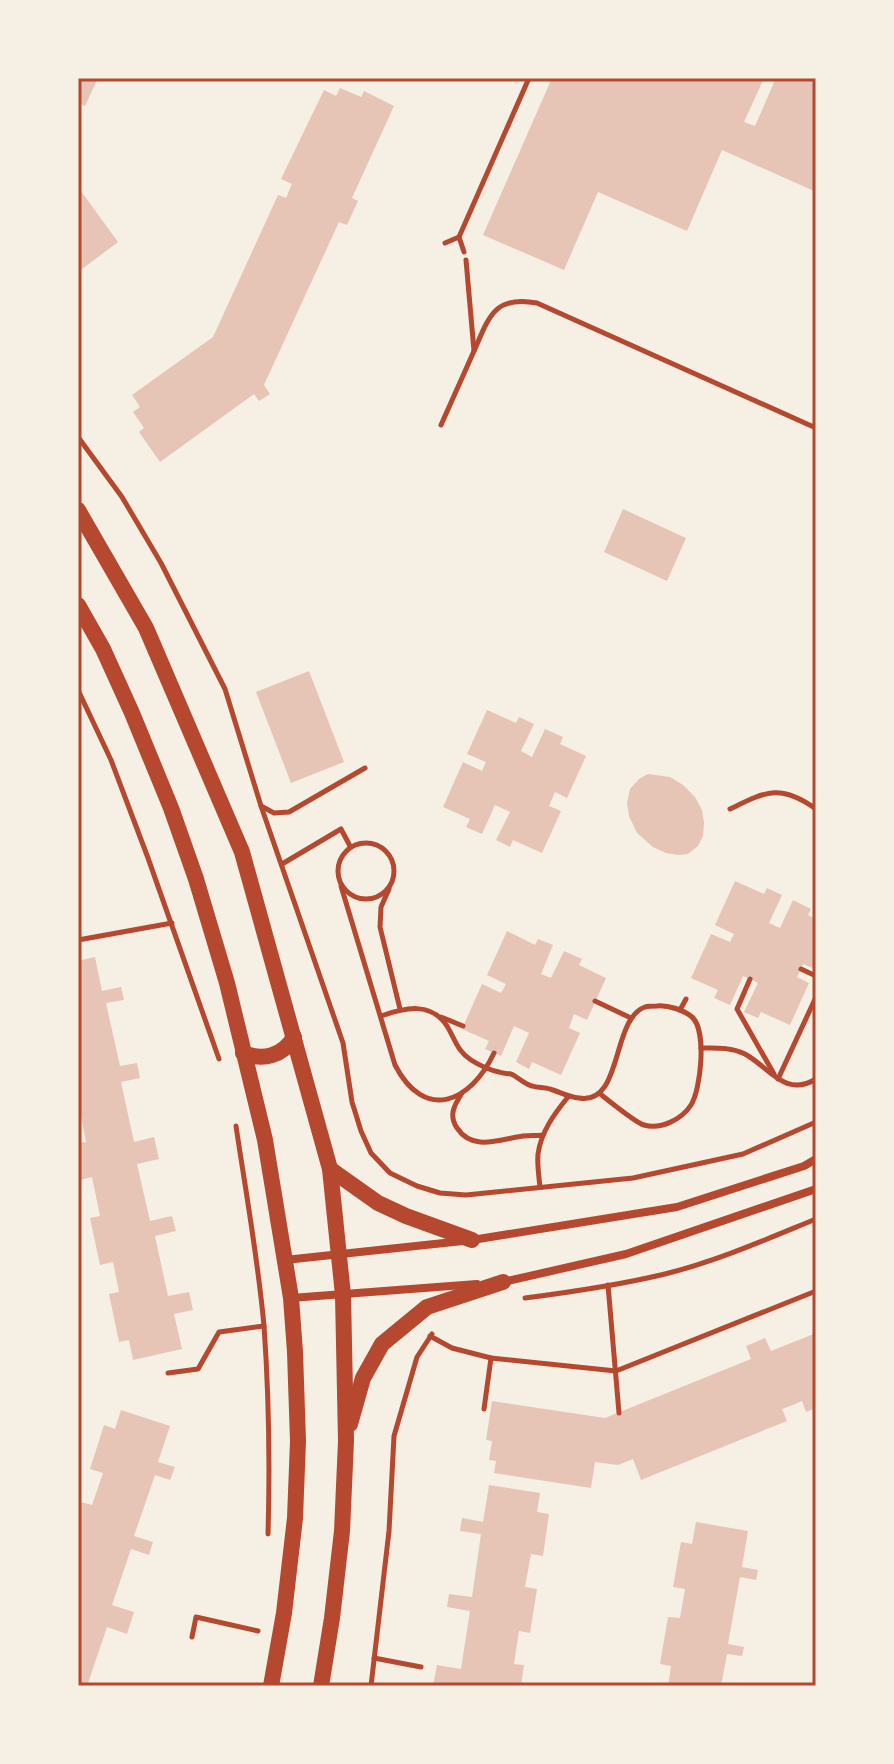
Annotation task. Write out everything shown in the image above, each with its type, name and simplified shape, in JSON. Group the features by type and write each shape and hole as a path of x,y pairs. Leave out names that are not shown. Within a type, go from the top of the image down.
{"main road":[{"path":"78,510 146,628 242,852 330,1169 343,1295 346,1441 342,1531 321,1686"},
{"path":"78,605 103,649 171,808 196,879 223,968 265,1140 291,1298 298,1441 295,1518 284,1613 271,1686"},
{"path":"243,1053 263,1058 289,1046 294,1037"},
{"path":"330,1169 378,1203 472,1240"},
{"path":"346,1441 363,1378 382,1344 427,1307 503,1282"}],"street":[{"path":"285,1260 472,1240 677,1207 804,1166 816,1159"},
{"path":"291,1298 503,1282 626,1254 816,1189"}],"path":[{"path":"464,252 459,237 529,78"},
{"path":"445,243 459,237"},
{"path":"466,260 474,351"},
{"path":"441,425 485,326 496,309 508,302 524,301 537,303 816,428"},
{"path":"78,437 122,497 161,563 225,689 261,806 343,1043 352,1102 361,1131 371,1153 390,1173 440,1193 466,1195 633,1178 743,1154 816,1122"},
{"path":"78,690 111,760 222,1068"},
{"path":"261,806 274,813 289,812 365,768"},
{"path":"730,809 763,793 778,792 794,796 816,809"},
{"path":"282,864 341,829 350,846"},
{"path":"400,1009 380,927 381,907 395,870 391,855 380,845 365,841 350,846 340,857 337,872 395,1065 403,1079 423,1098 435,1101 451,1099 463,1092"},
{"path":"341,886 352,896 367,900 381,896 391,884"},
{"path":"78,940 172,923"},
{"path":"801,969 816,976"},
{"path":"750,979 737,1009 778,1079"},
{"path":"778,1079 816,997"},
{"path":"680,1010 686,999"},
{"path":"595,1001 631,1018"},
{"path":"437,1015 464,1055 533,1087 546,1087 569,1097 586,1100 599,1093 611,1076 631,1018 643,1008 662,1005 694,1018 701,1048 699,1086 691,1105 677,1120 661,1125 643,1125 599,1093"},
{"path":"381,1016 413,1008 463,1026"},
{"path":"701,1048 729,1048 746,1055 778,1079 794,1086 816,1079"},
{"path":"494,1053 487,1068 463,1092 453,1108 452,1120 458,1131 471,1141 487,1144 543,1135"},
{"path":"540,1187 538,1155 543,1135 553,1115 569,1097"},
{"path":"236,1124 264,1326 270,1464 268,1537"},
{"path":"521,1299 666,1274 755,1244 816,1219"},
{"path":"608,1285 619,1413"},
{"path":"430,1336 452,1348 491,1358 616,1371 816,1291"},
{"path":"168,1373 198,1369 219,1332 264,1326"},
{"path":"371,1686 389,1531 394,1436 417,1357 430,1336 440,1327"},
{"path":"484,1409 491,1358"},
{"path":"192,1637 196,1617 258,1631"},
{"path":"374,1658 421,1667"}],"building":[{"path":"78,78 98,78 85,106 78,103"},
{"path":"552,78 764,78 744,122 755,126 776,78 816,78 816,192 722,150 687,231 598,192 564,270 483,235"},
{"path":"340,88 361,97 364,91 394,106 352,198 358,201 347,225 339,222 264,385 270,394 259,401 254,394 160,462 139,432 144,428 133,412 140,407 132,395 213,337 278,195 286,198 292,184 281,179 324,90 336,96"},
{"path":"78,187 118,242 78,272"},
{"path":"623,509 686,538 667,581 604,552"},
{"path":"309,671 344,762 291,783 256,692"},
{"path":"487,710 516,723 519,717 534,724 521,751 532,757 545,729 563,737 560,744 586,756 567,798 555,792 549,806 561,811 542,853 513,840 510,847 496,840 510,812 495,805 482,834 466,827 470,819 443,807 463,762 482,771 486,762 467,754"},
{"path":"648,774 670,777 683,785 702,810 703,836 698,846 688,854 666,853 653,847 637,833 627,803 630,789"},
{"path":"735,881 764,894 767,888 782,895 769,923 780,928 793,900 811,909 808,915 816,919 816,967 803,964 797,977 809,983 790,1025 761,1012 758,1018 744,1012 758,983 750,979 743,976 730,1005 714,998 718,990 691,978 711,934 730,942 734,934 715,925"},
{"path":"507,931 535,945 538,939 553,945 541,974 551,978 564,951 582,959 579,965 606,978 587,1020 574,1014 569,1028 580,1033 561,1075 532,1062 529,1069 516,1062 529,1033 514,1026 501,1056 485,1049 489,1041 462,1029 482,984 501,993 506,984 487,975"},
{"path":"95,957 102,991 121,987 124,1000 106,1003 120,1066 137,1063 140,1078 121,1082 134,1142 154,1137 159,1159 137,1164 150,1221 172,1216 176,1231 155,1236 168,1296 189,1292 193,1310 174,1314 182,1349 133,1360 129,1340 119,1342 109,1294 119,1292 113,1262 100,1265 90,1218 100,1216 92,1177 80,1180 78,1172 78,1143 86,1142 78,1112 78,961"},
{"path":"816,1333 816,1408 806,1412 802,1401 782,1409 787,1421 641,1480 633,1459 618,1465 595,1462 591,1488 494,1473 496,1461 489,1460 492,1441 486,1440 492,1401 605,1418 751,1359 746,1346 765,1338 771,1351"},
{"path":"121,1410 170,1426 158,1462 175,1467 170,1480 155,1475 134,1536 153,1542 149,1555 131,1549 112,1605 134,1612 127,1634 107,1627 87,1686 78,1686 78,1558 81,1550 78,1549 78,1510 81,1502 92,1505 103,1473 90,1469 104,1425 115,1429"},
{"path":"489,1485 540,1493 537,1512 549,1514 543,1556 531,1554 525,1587 537,1589 530,1633 519,1631 514,1664 524,1665 521,1686 433,1686 437,1665 461,1669 470,1611 447,1607 449,1594 472,1597 481,1534 460,1531 462,1518 483,1522"},
{"path":"696,1522 748,1531 742,1567 758,1570 756,1580 740,1577 728,1644 744,1647 742,1656 727,1654 721,1686 668,1686 671,1666 660,1664 668,1617 680,1618 685,1589 673,1587 681,1542 692,1544"}]}
